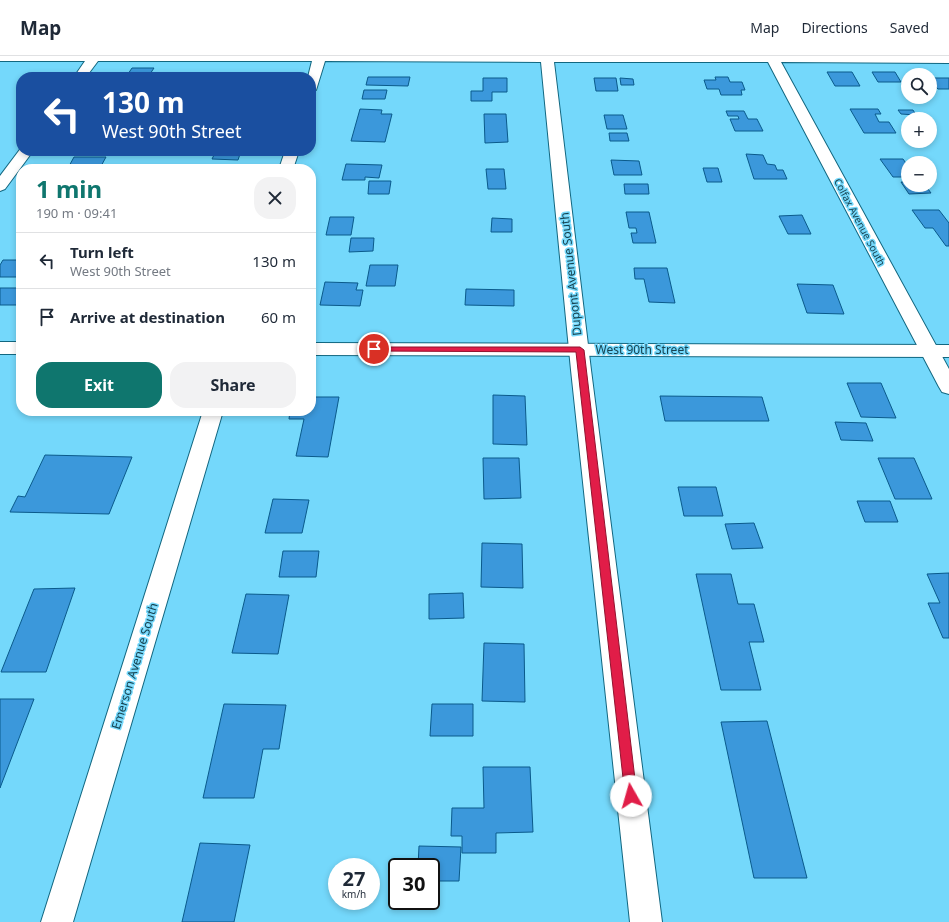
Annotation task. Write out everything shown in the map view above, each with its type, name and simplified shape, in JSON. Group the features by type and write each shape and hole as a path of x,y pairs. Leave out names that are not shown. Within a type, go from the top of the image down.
{"street":[{"path":"0,57 949,59"},
{"path":"84,72 95,57"},
{"path":"316,72 320,57"},
{"name":"Dupont Avenue South","path":"547,58 646,922"},
{"name":"Colfax Avenue South","path":"772,58 949,387"},
{"path":"0,186 16,164"},
{"path":"0,348 16,348"},
{"name":"West 90th Street","path":"316,349 949,351"},
{"name":"Emerson Avenue South","path":"57,922 211,416"}],"building":[{"path":"132,68 154,68 151,72 129,72"},
{"path":"827,72 852,72 860,86 835,86"},
{"path":"872,72 895,72 901,82 878,82"},
{"path":"368,77 410,77 408,86 366,85"},
{"path":"715,77 728,77 730,82 742,82 745,90 741,90 742,95 721,95 719,89 707,89 704,80 716,80"},
{"path":"483,78 507,78 507,92 492,92 492,101 471,101 471,91 483,91"},
{"path":"594,78 616,78 618,91 596,91"},
{"path":"620,78 633,79 634,85 621,85"},
{"path":"937,78 949,78 949,89 938,89"},
{"path":"364,90 387,90 385,99 362,99"},
{"path":"360,109 382,110 381,114 392,114 385,142 351,141"},
{"path":"850,109 878,109 881,114 875,114 879,122 889,122 896,133 864,133"},
{"path":"898,110 913,110 914,112 901,112 901,114"},
{"path":"726,111 744,111 748,119 757,119 763,131 735,131 730,119 739,119 738,116 728,116"},
{"path":"484,114 506,114 508,142 485,143"},
{"path":"604,115 623,115 627,129 607,129"},
{"path":"609,133 627,133 629,141 610,141"},
{"path":"746,154 763,155 767,164 775,165 777,170 783,170 787,179 754,179"},
{"path":"214,156 239,156 238,160 212,159"},
{"path":"74,157 106,157 102,164 70,164"},
{"path":"880,159 901,159 901,177 893,177"},
{"path":"611,160 639,161 642,175 614,175"},
{"path":"346,164 382,165 379,178 365,177 365,180 342,180"},
{"path":"703,168 718,168 722,182 707,182"},
{"path":"486,169 504,169 506,189 488,189"},
{"path":"369,181 391,181 389,194 368,194"},
{"path":"624,184 648,184 649,194 625,194"},
{"path":"908,192 931,193 909,194"},
{"path":"912,210 939,210 949,223 949,246 946,246 933,228 925,228"},
{"path":"626,212 649,212 656,243 633,243 631,233 637,233 636,228 629,228"},
{"path":"802,215 811,234 788,234 779,216"},
{"path":"330,217 354,217 351,235 326,235"},
{"path":"492,218 512,219 512,232 491,232"},
{"path":"351,238 374,238 373,251 349,252"},
{"path":"3,260 16,260 16,277 0,277 0,265"},
{"path":"370,265 398,265 395,286 366,286"},
{"path":"634,268 667,268 675,303 649,302 644,279 635,279"},
{"path":"325,282 358,283 356,290 363,290 360,306 320,305"},
{"path":"797,284 833,285 844,314 807,313"},
{"path":"0,288 16,288 16,305 0,305"},
{"path":"466,289 514,290 514,306 465,305"},
{"path":"847,383 881,383 896,418 861,417"},
{"path":"493,395 525,396 527,445 493,444"},
{"path":"660,396 762,397 769,421 665,421"},
{"path":"316,397 339,397 328,457 296,456 304,419 289,419 289,416 316,416"},
{"path":"835,422 866,423 873,441 841,440"},
{"path":"45,455 132,457 109,514 10,512 18,496 25,497"},
{"path":"483,458 519,458 521,498 484,499"},
{"path":"878,458 914,458 932,499 895,499"},
{"path":"678,487 716,487 723,516 684,516"},
{"path":"273,499 309,500 302,533 265,533"},
{"path":"857,501 890,501 898,522 865,522"},
{"path":"754,523 763,548 732,549 725,524"},
{"path":"482,543 522,544 523,588 481,587"},
{"path":"283,551 319,551 316,577 279,577"},
{"path":"949,573 949,638 943,638 928,603 940,603 927,574"},
{"path":"696,574 731,574 738,604 754,604 764,642 749,642 761,690 721,690"},
{"path":"75,588 46,672 1,672 34,589"},
{"path":"463,593 464,618 429,619 429,594"},
{"path":"246,594 289,595 278,654 232,653"},
{"path":"484,643 524,644 525,702 482,701"},
{"path":"0,699 34,699 0,788"},
{"path":"224,704 286,705 279,749 263,749 254,798 203,798"},
{"path":"432,704 473,704 473,736 430,736"},
{"path":"767,721 807,878 754,878 721,722"},
{"path":"483,767 530,767 533,832 496,833 496,853 462,853 462,836 451,836 452,808 484,808"},
{"path":"200,843 250,845 234,922 182,922"},
{"path":"419,846 461,847 459,881 440,881 440,858 418,858"}],"route":[{"path":"374,349 580,350 631,796"}]}
